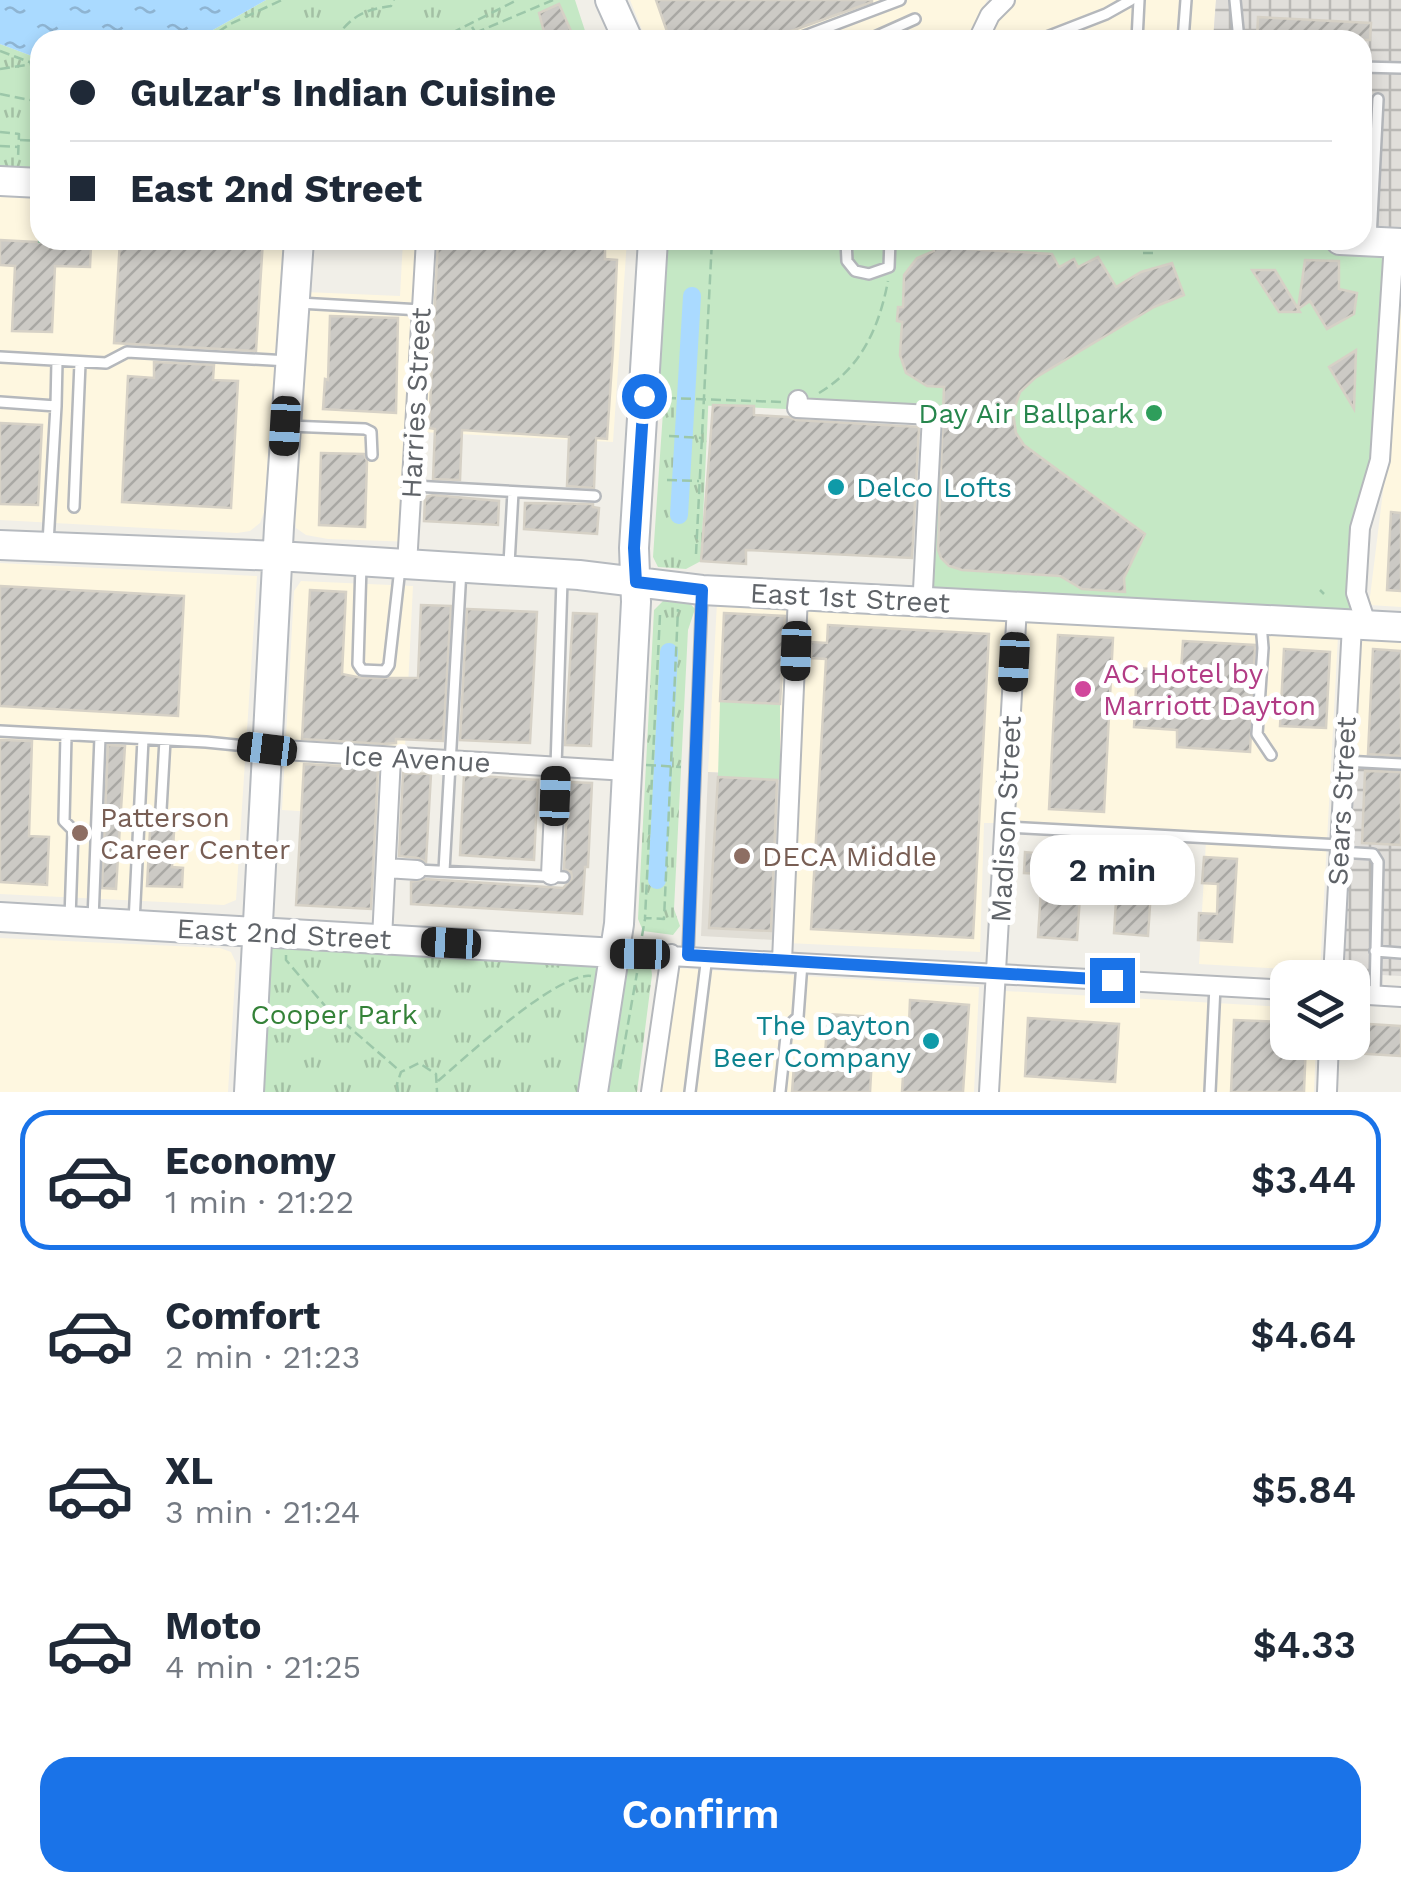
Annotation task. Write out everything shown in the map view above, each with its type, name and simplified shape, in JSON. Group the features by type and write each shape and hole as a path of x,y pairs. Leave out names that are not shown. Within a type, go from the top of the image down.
{"main road":[{"path":"610,0 624,30"},
{"path":"250,1092 272,933 267,749 298,250"},
{"path":"593,1092 622,967 642,767 634,548 652,250"},
{"name":"East 1st Street","path":"0,545 278,556 563,574 798,596 1401,626"},
{"name":"East 2nd Street","path":"0,916 382,939 622,967"}],"street":[{"path":"983,30 990,15 1005,0"},
{"name":"Sears Street","path":"1334,960 1344,761 1359,626 1356,593 1360,528 1380,460 1392,354 1389,243"},
{"name":"Harries Street","path":"403,565 425,250"},
{"path":"798,400 797,408 932,414 923,590"},
{"path":"782,961 798,596"},
{"name":"Madison Street","path":"989,1092 1017,607"},
{"name":"Ice Avenue","path":"267,749 556,767 642,767"},
{"path":"382,939 391,757"},
{"path":"556,767 557,876"},
{"path":"386,868 417,870"},
{"path":"652,1092 689,955"},
{"name":"East 2nd Street","path":"622,967 689,955 1270,989"},
{"path":"1370,995 1401,996"},
{"path":"1327,1092 1329,1060"}],"lane":[{"path":"820,30 900,0"},
{"path":"1065,30 1130,0"},
{"path":"1137,30 1139,0"},
{"path":"1184,30 1186,0"},
{"path":"1235,0 1239,30"},
{"path":"892,30 915,20"},
{"path":"1372,67 1401,68"},
{"path":"1378,99 1389,243"},
{"path":"847,250 855,271 869,274 889,267 890,250"},
{"path":"292,302 422,310"},
{"path":"0,357 106,362 126,352 289,361"},
{"path":"48,548 58,360"},
{"path":"74,507 80,363"},
{"path":"0,402 56,406"},
{"path":"285,426 365,428 372,432 372,455"},
{"path":"411,486 595,496"},
{"path":"508,572 513,492"},
{"path":"361,562 358,664 362,670 386,671 389,665 403,565"},
{"path":"444,871 460,570"},
{"path":"556,767 563,574"},
{"path":"690,1092 689,955 702,590"},
{"path":"1260,620 1264,648 1257,734 1271,755"},
{"path":"0,731 267,749"},
{"path":"66,735 64,821 73,830 81,922"},
{"path":"81,922 100,736"},
{"path":"134,925 143,739"},
{"path":"161,810 165,740"},
{"path":"1344,761 1401,764"},
{"path":"1006,827 1374,854 1378,862 1375,995"},
{"path":"417,870 557,876"},
{"path":"1376,951 1401,953"},
{"path":"780,1092 786,1026 798,1016 802,963"},
{"path":"1210,1092 1215,986"}],"path":[{"path":"222,30 282,0"},
{"path":"341,30 351,17 368,9 390,6 394,0"},
{"path":"460,30 516,0"},
{"path":"480,30 553,0"},
{"path":"471,25 474,30"},
{"path":"0,50 30,63"},
{"path":"0,69 30,64"},
{"path":"0,94 30,100"},
{"path":"0,132 19,134 19,177"},
{"path":"19,140 30,141"},
{"path":"0,146 18,147"},
{"path":"696,554 712,250"},
{"path":"1142,253 1153,253"},
{"path":"672,398 761,403 798,400 834,384 857,362 881,309 889,267"},
{"path":"670,436 703,438"},
{"path":"667,480 701,482"},
{"path":"1320,590 1324,594"},
{"path":"660,615 642,767 646,918 664,918 680,610 668,609"},
{"path":"642,767 681,767"},
{"path":"272,933 286,960 326,1006 401,1072"},
{"path":"438,1081 549,991 582,975 622,967 619,1074"},
{"path":"398,1092 396,1084 401,1072 419,1064 432,1069 438,1081 436,1092"}],"shaded area":[{"path":"630,0 987,0 974,30 642,30"},
{"path":"1013,0 1216,0 1214,30 991,30"},
{"path":"1216,0 1401,0 1401,230 1372,228 1372,30 1214,30"},
{"path":"0,192 30,194 30,250 283,250 264,512 260,523 250,531 237,533 0,520"},
{"path":"402,250 626,250 613,442 421,432 415,542 306,535 296,528 294,517 305,292 400,296"},
{"path":"1401,256 1401,607 1369,605 1393,410"},
{"path":"0,563 257,576 236,900 224,905 0,894"},
{"path":"301,581 413,586 405,748 399,766 396,817 282,810 294,591"},
{"path":"717,602 791,607 785,776 708,772"},
{"path":"807,607 1338,636 1321,960 1270,960 1270,968 1199,964 1206,841 1025,823 984,823 980,952 787,943"},
{"path":"1361,635 1401,637 1401,768 1351,765"},
{"path":"1351,765 1401,768 1401,976 1370,974 1370,960 1342,960"},
{"name":"DECA Middle","path":"708,772 785,776 774,940 701,936"},
{"path":"0,938 220,948 231,952 236,963 228,1092 0,1092"},
{"path":"677,968 979,987 974,1092 659,1092"},
{"path":"1005,991 1270,1006 1270,1060 1315,1060 1314,1092 998,1092"}],"green space":[{"path":"266,0 575,0 585,30 213,30"},
{"path":"0,44 30,55 30,169 0,166"},
{"name":"Day Air Ballpark","path":"1372,242 1394,243 1380,460 1352,625 925,600 931,415 644,403 651,250 1372,250"},
{"path":"716,250 701,561 686,569 658,567 653,557 665,383"},
{"path":"664,600 688,601 695,609 688,630 674,909 680,926 673,935 643,931 638,919 654,610"},
{"path":"720,701 780,704 780,780 718,777"},
{"name":"Cooper Park","path":"258,932 616,953 593,1092 249,1092"},
{"path":"633,962 651,967 652,975 637,1092 601,1092 625,966"}],"water":[{"path":"0,0 266,0 213,30 30,30 30,55 0,44"}],"building":[{"path":"656,0 872,0 794,30 666,30"},
{"path":"559,4 571,30 543,30 539,13"},
{"path":"1258,17 1371,23 1371,30 1257,30"},
{"path":"0,240 30,242 30,250 91,250 90,267 55,266 52,332 12,331 15,266 0,265"},
{"path":"119,250 262,250 256,351 114,343"},
{"path":"438,250 605,250 605,259 617,260 607,439 596,438 594,488 567,486 569,437 462,430 460,480 433,479 435,429 429,428"},
{"path":"934,251 1052,254 1059,267 1074,259 1078,267 1098,257 1116,287 1141,272 1172,263 1184,295 1154,307 1035,378 1020,392 1013,413 1016,433 1024,445 1145,534 1124,578 1125,592 1082,589 1060,576 962,570 941,558 938,550 944,387 927,386 906,373 900,355 902,322 897,321 898,307 903,307 904,275 917,258"},
{"path":"1305,260 1339,261 1339,289 1357,293 1354,314 1327,329 1310,301 1298,309"},
{"path":"1252,270 1275,270 1300,312 1279,312"},
{"path":"330,316 398,318 396,413 323,409"},
{"path":"1356,350 1354,409 1329,367"},
{"path":"154,362 214,365 213,380 238,381 231,508 122,502 128,376 154,378"},
{"name":"Delco Lofts","path":"713,405 754,406 754,415 796,420 919,427 912,558 746,550 746,564 701,561"},
{"path":"0,423 42,425 38,505 0,504"},
{"path":"321,453 364,454 365,527 319,525"},
{"path":"425,497 499,501 498,525 424,521"},
{"path":"525,503 593,504 599,508 597,534 524,529"},
{"path":"1391,512 1401,513 1401,591 1387,590"},
{"path":"0,586 184,596 178,716 0,706"},
{"path":"310,590 346,592 342,674 362,678 418,678 421,605 451,606 443,741 396,739 396,743 384,744 302,739"},
{"path":"467,609 537,612 530,743 460,740"},
{"path":"573,613 597,614 591,746 565,745"},
{"path":"724,613 785,616 780,704 720,701"},
{"path":"828,625 989,634 973,938 811,929 826,659 811,658 811,642 827,643"},
{"name":"AC Hotel by Marriott Dayton","path":"1058,635 1113,638 1104,812 1049,809"},
{"path":"1183,641 1255,645 1250,752 1177,747 1177,730 1134,727 1137,668 1181,671"},
{"path":"1284,649 1330,652 1326,728 1280,726"},
{"path":"1373,649 1401,651 1401,756 1368,754"},
{"path":"0,740 32,741 29,836 49,837 47,885 0,882"},
{"path":"108,745 125,746 116,889 102,888"},
{"path":"304,764 378,768 371,909 296,905"},
{"path":"1365,771 1401,772 1401,845 1362,843"},
{"path":"403,773 431,774 426,862 399,856"},
{"path":"464,775 538,780 534,860 460,855"},
{"name":"DECA Middle","path":"718,777 777,780 771,931 709,928"},
{"path":"568,782 592,783 582,914 411,904 411,882 425,879 563,888 572,878 571,872 564,869"},
{"path":"151,812 162,818 175,814 172,867 183,868 182,887 147,886"},
{"path":"1046,841 1084,844 1082,860 1065,859 1064,881 1081,882 1077,940 1038,937 1042,874 1024,873 1025,852 1046,854"},
{"path":"1138,842 1170,844 1170,864 1137,862"},
{"path":"1204,857 1237,859 1232,942 1198,940 1199,913 1217,914 1218,884 1202,883"},
{"path":"1111,884 1151,890 1148,936 1114,933 1116,901 1110,901"},
{"path":"910,1000 969,1005 963,1092 902,1092 904,1059 872,1057 870,1092 792,1092 794,1065 824,1067 828,1014 875,1017 874,1022 909,1025"},
{"path":"1028,1018 1119,1024 1115,1082 1025,1076"},
{"path":"1234,1020 1270,1021 1270,1060 1305,1060 1304,1092 1231,1092"},
{"path":"1370,1024 1401,1026 1401,1056 1370,1054"}],"waterway":[{"path":"679,515 692,296"},
{"path":"657,880 669,652"}],"place":[{"name":"Day Air Ballpark","path":"1154,413"},
{"name":"Delco Lofts","path":"836,487"},
{"name":"AC Hotel by Marriott Dayton","path":"1083,689"},
{"name":"Patterson Career Center","path":"80,833"},
{"name":"DECA Middle","path":"742,856"},
{"name":"The Dayton Beer Company","path":"931,1041"}],"route":[{"path":"644,396 634,548 636,582 702,590 688,955 1112,980"}]}
